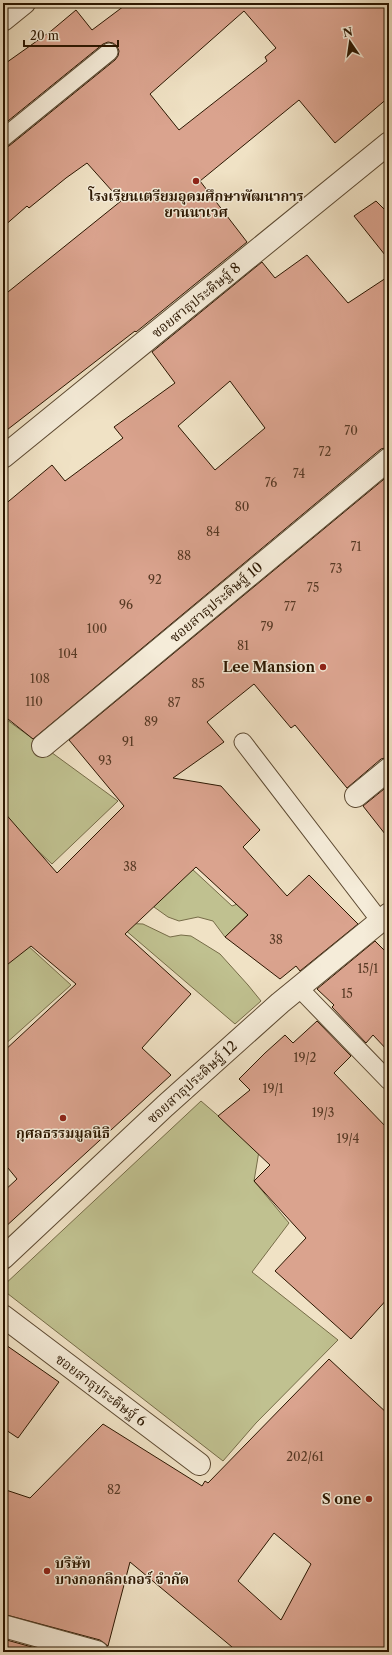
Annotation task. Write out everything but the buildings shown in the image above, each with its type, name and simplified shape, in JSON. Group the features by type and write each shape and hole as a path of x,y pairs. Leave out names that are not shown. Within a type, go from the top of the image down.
{"street":[{"path":"3,20 24,3"},
{"name":"ซอยสาธุประดิษฐ์ 8","path":"3,456 389,143"},
{"name":"ซอยสาธุประดิษฐ์ 10","path":"43,746 389,459"},
{"path":"356,796 389,769"},
{"name":"ซอยสาธุประดิษฐ์ 12","path":"3,1258 165,1106 298,987 385,918"},
{"name":"ซอยสาธุประดิษฐ์ 6","path":"3,1316 199,1464"},
{"path":"3,1626 60,1647 97,1652"}],"lane":[{"path":"3,138 109,52"},
{"path":"243,742 385,918"},
{"path":"298,987 389,1081"}],"green space":[{"path":"3,717 118,801 52,864 36,849 3,878"},
{"path":"191,868 232,906 272,891 225,937 213,921 198,917 179,921 168,917 154,907"},
{"path":"3,923 71,985 3,1046"},
{"path":"117,923 143,924 170,937 181,935 191,936 220,954 261,1001 235,1024"},
{"path":"201,1101 259,1151 254,1181 289,1223 252,1272 338,1340 256,1423 223,1461 3,1290 3,1286"}],"place":[{"name":"โรงเรียนเตรียมอุดมศึกษาพัฒนาการ ยานนาเวศ","path":"196,181"},
{"name":"Lee Mansion","path":"323,667"},
{"name":"กุศลธรรมมูลนิธิ","path":"63,1118"},
{"name":"S one","path":"369,1499"},
{"name":"บริษัท บางกอกลิกเกอร์ จำกัด","path":"47,1571"}]}
